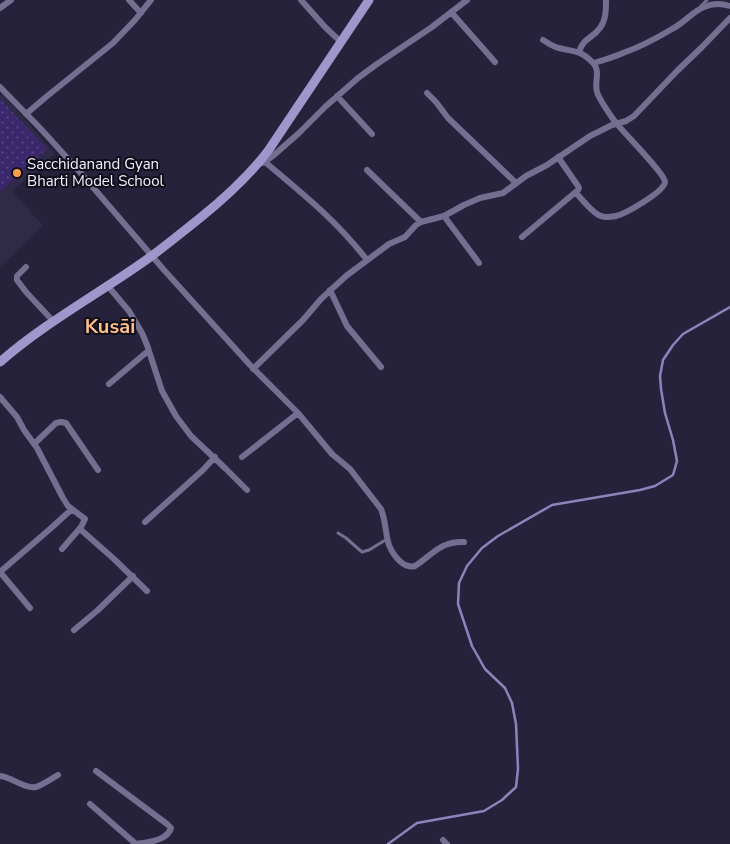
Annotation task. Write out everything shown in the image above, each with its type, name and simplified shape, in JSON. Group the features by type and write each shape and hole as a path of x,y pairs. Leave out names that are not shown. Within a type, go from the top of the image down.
{"main road":[{"path":"0,362 53,321 152,256 225,198 261,163 369,0"}],"street":[{"path":"0,8 11,0"},
{"path":"130,0 141,13"},
{"path":"26,114 113,43 151,0"},
{"path":"301,0 341,42"},
{"path":"367,260 346,234 325,213 261,163 295,137 337,96 377,64 432,27 467,0"},
{"path":"579,52 582,43 600,28 606,14 606,0"},
{"path":"594,63 632,50 671,30 697,10 713,4 730,6"},
{"path":"451,12 495,62"},
{"path":"253,369 303,320 330,290 393,241 404,237 416,224 444,216 480,198 503,193 526,176 547,165 590,136 630,119 730,18"},
{"path":"542,40 559,48 579,52 594,63 597,71 597,91 616,124 664,178 665,182 658,192 614,217 599,216 576,193"},
{"path":"0,87 79,171 253,369 298,413 332,454 350,469 377,502 384,516 390,546 400,561 412,567 447,543 464,542"},
{"path":"427,93 448,118 516,183"},
{"path":"337,96 372,134"},
{"path":"522,237 576,193 579,188 558,157"},
{"path":"367,170 421,222"},
{"path":"444,216 479,263"},
{"path":"26,267 17,276 17,280 53,321"},
{"path":"107,285 129,311 142,334 162,391 176,416 191,436 247,490"},
{"path":"330,290 347,326 381,367"},
{"path":"108,384 148,351"},
{"path":"0,397 17,416 45,461 63,498 72,509 85,519 80,529 62,548"},
{"path":"242,457 298,413"},
{"path":"34,444 56,423 66,424 98,470"},
{"path":"145,522 215,458"},
{"path":"30,608 0,572 72,509"},
{"path":"80,529 147,590"},
{"path":"74,630 133,576"},
{"path":"90,804 136,844 164,838 170,833 171,828 167,824 96,771"},
{"path":"0,776 7,777 29,787 41,785 58,776"}],"lane":[{"path":"697,10 707,0"},
{"path":"338,533 362,552 388,539"}],"shaded area":[{"name":"Sacchidanand Gyan Bharti Model School","path":"2,93 55,154 12,191 43,226 0,267 0,95"},
{"path":"0,100 47,149 0,191"}],"waterway":[{"path":"388,844 417,823 484,811 502,800 516,787 518,769 516,724 512,703 505,688 485,669 472,646 458,604 459,583 467,566 482,548 498,536 552,505 640,490 655,486 673,475 677,461 661,389 660,376 663,360 683,334 730,307"}],"place":[{"name":"Sacchidanand Gyan Bharti Model School","path":"17,173"}],"district":[{"name":"Kusāi","path":"110,326"}]}
